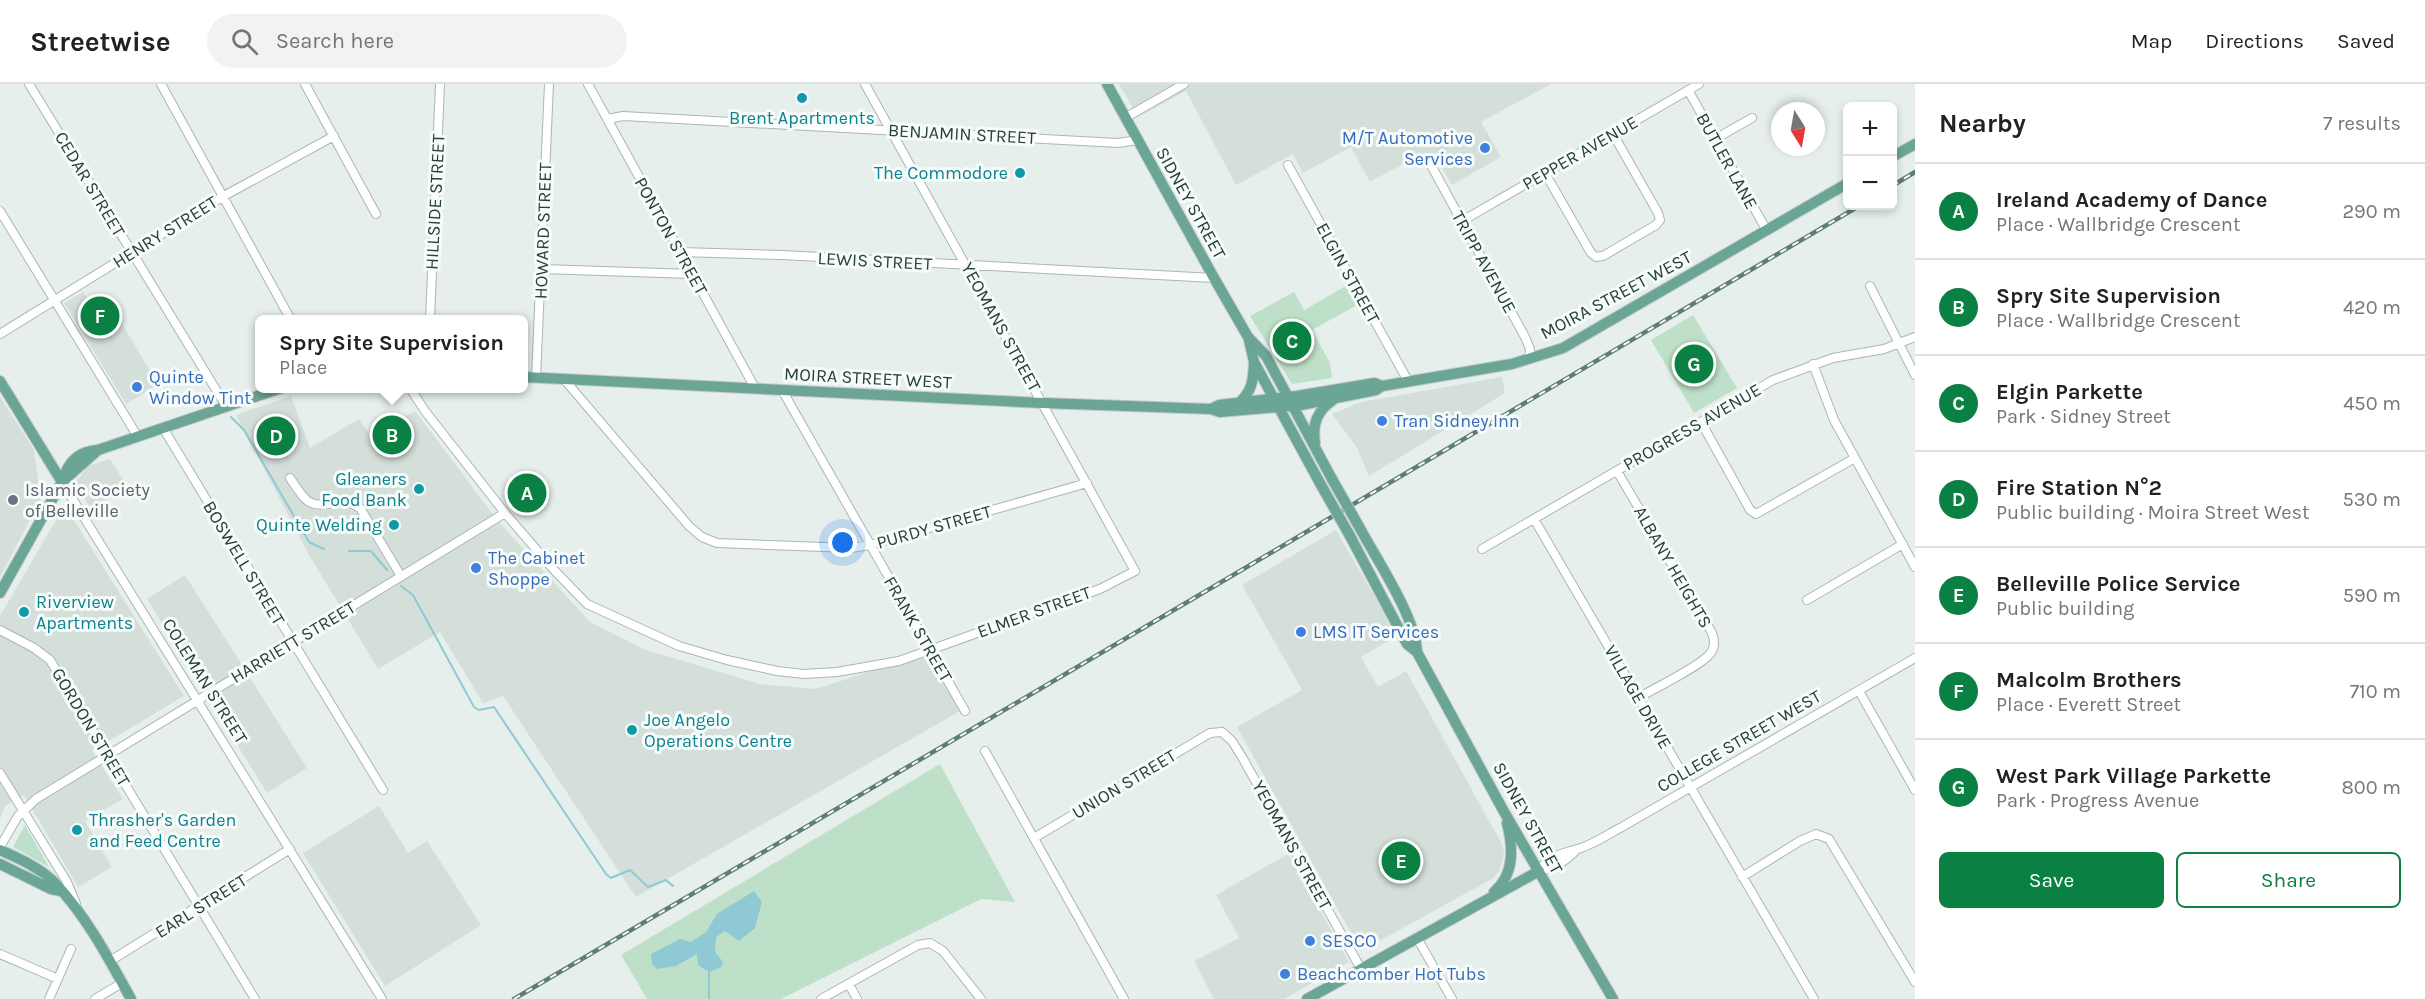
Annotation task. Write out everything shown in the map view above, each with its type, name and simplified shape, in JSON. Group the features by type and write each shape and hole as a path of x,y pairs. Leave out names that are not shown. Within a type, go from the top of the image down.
{"main road":[{"name":"SIDNEY STREET","path":"1107,84 1248,337 1266,356 1413,630 1417,652"},
{"path":"1895,156 1915,144"},
{"name":"MOIRA STREET WEST","path":"1290,401 1334,399 1376,390 1382,386 1512,364 1563,348 1843,186"},
{"name":"SIDNEY STREET","path":"1248,337 1254,362 1407,644 1417,652 1503,810 1613,999"},
{"path":"1240,402 1249,394 1252,387 1254,362"},
{"name":"MOIRA STREET WEST","path":"528,376 1043,403 1211,409 1220,412 1290,401 1375,383 1382,386"},
{"name":"COLEMAN STREET","path":"0,381 62,482"},
{"path":"0,593 62,482 66,468 78,456 87,451 98,450 266,393"},
{"path":"1315,446 1315,419 1323,407 1334,399"},
{"name":"MOIRA STREET WEST","path":"1211,409 1219,405 1240,402 1277,403"},
{"path":"62,482 98,450"},
{"path":"50,462 78,456"},
{"path":"1485,900 1498,888 1506,876 1512,857 1511,841 1503,810"},
{"path":"0,848 38,870 55,883 81,915 131,999"},
{"path":"0,864 51,889 61,891"},
{"name":"COLLEGE STREET WEST","path":"1307,999 1539,871"}],"street":[{"name":"CEDAR STREET","path":"29,84 226,406"},
{"path":"161,84 288,315"},
{"path":"305,84 376,214"},
{"name":"HILLSIDE STREET","path":"430,315 441,84"},
{"name":"HOWARD STREET","path":"536,377 549,84"},
{"name":"PONTON STREET","path":"588,84 755,388"},
{"name":"YEOMANS STREET","path":"865,84 1135,571"},
{"path":"1125,118 1184,84"},
{"name":"PEPPER AVENUE","path":"1462,221 1699,84"},
{"name":"BUTLER LANE","path":"1688,90 1767,231"},
{"name":"BENJAMIN STREET","path":"607,119 623,116 1118,143 1138,140"},
{"path":"1715,139 1752,118"},
{"path":"1545,173 1591,253 1603,256 1612,251 1656,225 1660,220 1613,134"},
{"name":"HENRY STREET","path":"0,334 222,197 334,136"},
{"name":"ELGIN STREET","path":"1288,165 1408,381"},
{"name":"TRIPP AVENUE","path":"1432,167 1525,337 1530,350 1529,358"},
{"path":"0,211 138,436"},
{"name":"LEWIS STREET","path":"681,252 782,255 1214,278"},
{"path":"542,269 692,273"},
{"path":"1870,286 1915,375"},
{"name":"PROGRESS AVENUE","path":"1482,549 1762,386 1813,364 1898,344 1915,337"},
{"path":"1813,364 1834,420 1915,567"},
{"name":"PURDY STREET","path":"563,378 689,526 702,537 717,543 851,548 870,545 1088,483"},
{"name":"FRANK STREET","path":"782,390 965,711"},
{"name":"ELMER STREET","path":"416,393 505,513 587,604 679,646 727,660 777,671 804,674 837,672 899,661 1100,589 1135,571"},
{"path":"1701,422 1750,510 1756,514 1854,458"},
{"name":"BOSWELL STREET","path":"163,428 383,790"},
{"name":"ALBANY HEIGHTS","path":"1617,471 1715,641 1714,649 1702,661 1638,698"},
{"path":"290,478 304,500 319,506 346,500 360,508 401,576"},
{"name":"COLEMAN STREET","path":"62,482 382,999"},
{"name":"HARRIETT STREET","path":"22,811 36,799 505,513"},
{"name":"VILLAGE DRIVE","path":"1534,519 1814,999"},
{"path":"1807,600 1903,544"},
{"name":"GORDON STREET","path":"0,630 34,648 50,660 255,999"},
{"name":"COLLEGE STREET WEST","path":"1539,871 1548,870 1571,856 1577,849 1691,788 1915,658"},
{"path":"1859,691 1915,790"},
{"name":"YEOMANS STREET","path":"1214,733 1222,732 1232,741 1242,757 1361,969"},
{"name":"UNION STREET","path":"1034,838 1161,761 1210,733 1214,733"},
{"path":"985,751 1124,999"},
{"path":"0,773 67,882 81,915"},
{"path":"0,848 22,811"},
{"path":"1742,877 1800,841 1816,834 1829,839 1915,982"},
{"name":"EARL STREET","path":"110,961 290,849"},
{"path":"1417,938 1452,999"},
{"path":"821,999 918,945 930,943 943,951 981,999"},
{"path":"49,999 71,950"},
{"path":"0,954 58,979"},
{"path":"95,999 122,982"},
{"path":"849,984 857,999"}],"shaded area":[{"path":"1119,84 1551,84 1481,122 1501,157 1452,185 1435,156 1421,164 1416,157 1370,182 1351,147 1303,173 1293,154 1236,185 1186,91 1138,117"},
{"path":"83,292 92,306 106,297 158,384 126,404 64,303"},
{"path":"1502,377 1505,393 1369,476 1356,446 1332,414 1361,402"},
{"path":"291,396 310,448 359,419 371,437 415,411 497,520 590,622 643,649 760,684 816,689 926,653 960,711 636,897 503,696 483,703 440,632 378,669 309,555 236,415"},
{"path":"0,397 34,450 41,499 0,577"},
{"path":"110,459 127,486 91,509 75,483 88,466"},
{"path":"63,508 67,509 184,696 92,751 123,799 85,821 112,867 78,887 24,795 5,806 0,819 0,616"},
{"path":"1336,530 1383,611 1395,637 1361,657 1378,687 1406,671 1503,846 1504,855 1499,872 1492,879 1361,951 1237,727 1302,690 1242,585"},
{"path":"185,575 307,768 267,793 147,599"},
{"path":"379,806 408,853 427,841 481,925 385,986 303,853"},
{"path":"1288,854 1349,962 1284,999 1214,999 1194,961 1239,938 1216,895"}],"green space":[{"path":"1346,286 1357,305 1312,330 1330,363 1332,378 1292,384 1250,316 1294,292 1304,310"},
{"path":"1693,315 1737,388 1694,413 1651,340"},
{"path":"940,764 1015,902 981,899 781,999 647,999 621,955"},
{"path":"25,825 49,867 13,847"}],"water":[{"path":"754,891 762,902 755,928 739,941 725,931 716,937 715,952 723,962 721,967 709,972 698,965 697,954 676,966 657,969 652,964 651,954 680,939 691,942 706,932 717,914"}],"waterway":[{"path":"231,417 244,430 309,542 324,549"},
{"path":"349,551 371,551 387,570"},
{"path":"401,586 413,595 474,707 479,710 494,707 606,874 611,878 630,870 648,887 666,880 673,886"},
{"path":"709,972 709,999"}],"railway":[{"path":"1897,183 1915,172"},
{"path":"514,999 1852,210"}],"place":[{"name":"Brent Apartments","path":"802,98"},
{"name":"M/T Automotive Services","path":"1485,148"},
{"name":"The Commodore","path":"1020,173"},
{"name":"Malcolm Brothers","path":"100,316"},
{"name":"Elgin Parkette","path":"1292,341"},
{"name":"West Park Village Parkette","path":"1694,364"},
{"name":"Quinte Window Tint","path":"137,387"},
{"name":"Tran Sidney Inn","path":"1382,421"},
{"name":"Spry Site Supervision","path":"392,435"},
{"name":"Fire Station N°2","path":"276,436"},
{"name":"Gleaners Food Bank","path":"419,489"},
{"name":"Ireland Academy of Dance","path":"527,493"},
{"name":"Islamic Society of Belleville","path":"13,500"},
{"name":"Quinte Welding","path":"394,525"},
{"name":"The Cabinet Shoppe","path":"476,568"},
{"name":"Riverview Apartments","path":"24,612"},
{"name":"LMS IT Services","path":"1301,632"},
{"name":"Joe Angelo Operations Centre","path":"632,730"},
{"name":"Thrasher's Garden and Feed Centre","path":"77,830"},
{"name":"Belleville Police Service","path":"1401,861"},
{"name":"SESCO","path":"1310,941"},
{"name":"Beachcomber Hot Tubs","path":"1285,974"}]}
